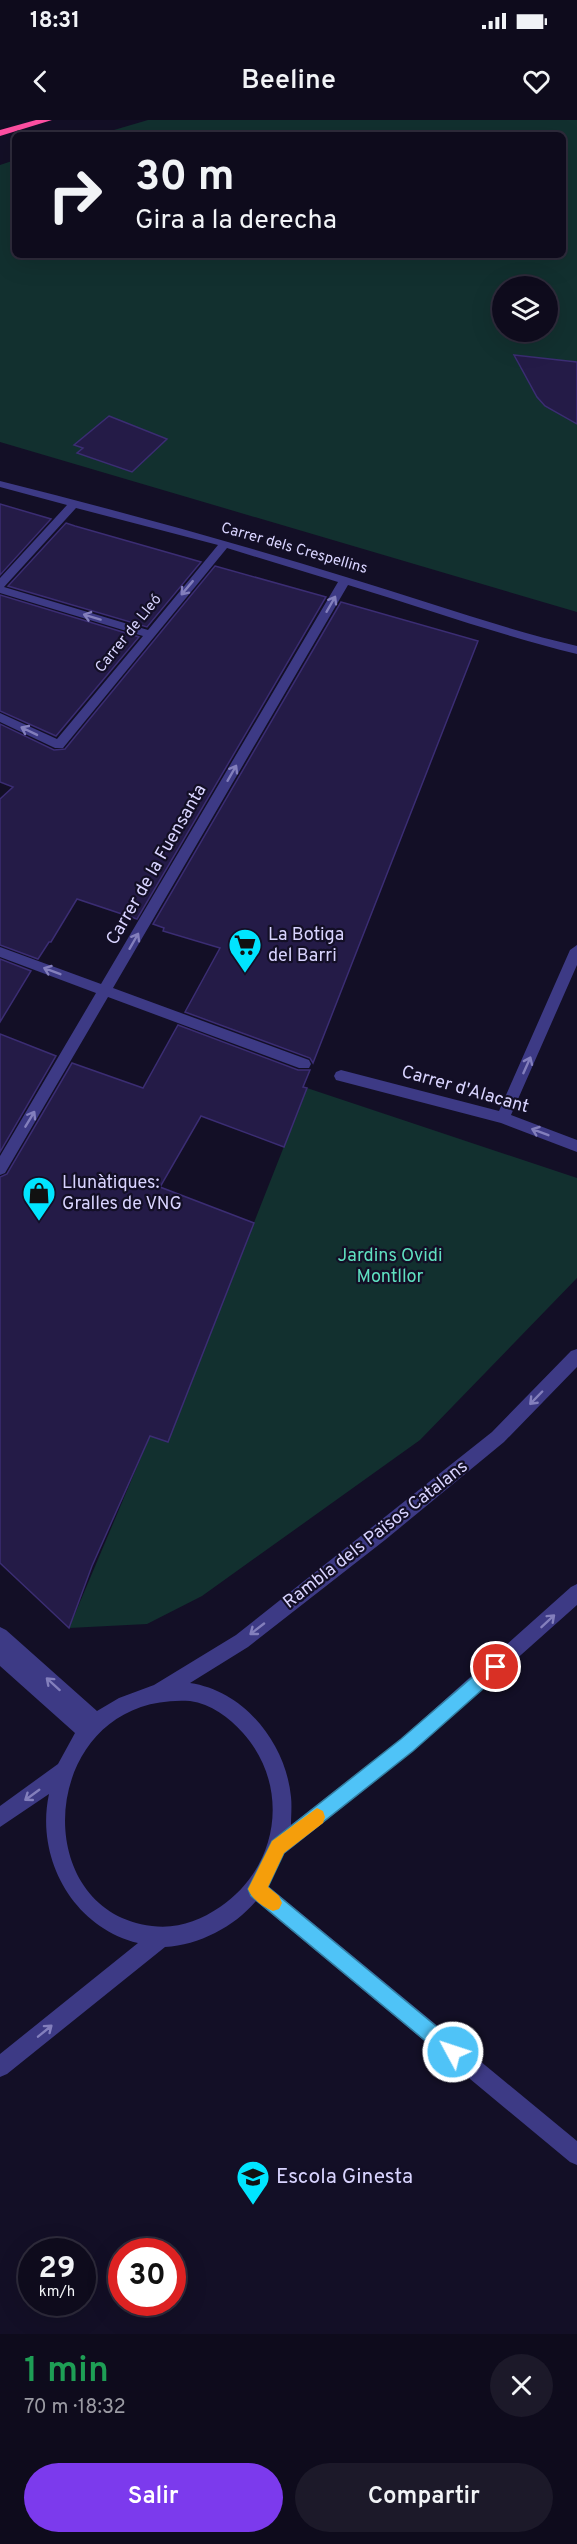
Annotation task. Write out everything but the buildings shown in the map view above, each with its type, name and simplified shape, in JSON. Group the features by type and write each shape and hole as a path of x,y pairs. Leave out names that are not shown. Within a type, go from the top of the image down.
{"highway":[{"path":"0,126 12,120"},
{"path":"0,133 46,120"}],"street":[{"name":"Carrer dels Crespellins","path":"0,484 225,544 478,621 522,637 577,650"},
{"path":"74,504 0,587 148,634"},
{"name":"Carrer de Lleó","path":"0,717 59,746 148,634 225,544"},
{"name":"Carrer de la Fuensanta","path":"0,1169 345,580"},
{"path":"503,1118 577,950"},
{"path":"0,952 304,1064"},
{"name":"Carrer d'Alacant","path":"341,1076 503,1118 577,1146"},
{"name":"Rambla dels Països Catalans","path":"158,1693 242,1641 397,1519 498,1437 577,1356"},
{"path":"278,1847 407,1745 577,1593"},
{"path":"0,1636 93,1727"},
{"path":"0,1654 72,1720 93,1727"},
{"path":"158,1693 194,1693 202,1696 228,1706 256,1730 275,1762 283,1790 284,1820 278,1847 269,1869 257,1889 230,1915 196,1932 160,1938 132,1933 107,1922 85,1904 66,1874 56,1840 55,1805 64,1771 78,1745 93,1727 126,1704 158,1693"},
{"path":"0,1818 64,1771"},
{"path":"257,1889 577,2155"},
{"path":"0,2067 160,1938"}],"green space":[{"path":"148,120 577,120 577,612 0,442 0,165 12,161 12,258 566,258 566,132 107,132"},
{"name":"Jardins Ovidi Montllor","path":"307,1088 577,1178 577,1278 420,1440 202,1596 147,1624 69,1628 150,1436 168,1441"}],"slow traffic":[{"path":"273,1903 257,1889 278,1847 317,1817"}],"place":[{"name":"La Botiga del Barri","path":"245,974"},
{"name":"Llunàtiques: Gralles de VNG","path":"39,1222"},
{"name":"Escola Ginesta","path":"253,2206"}],"route":[{"path":"453,2052 257,1889 278,1847 407,1745 496,1667"}]}
